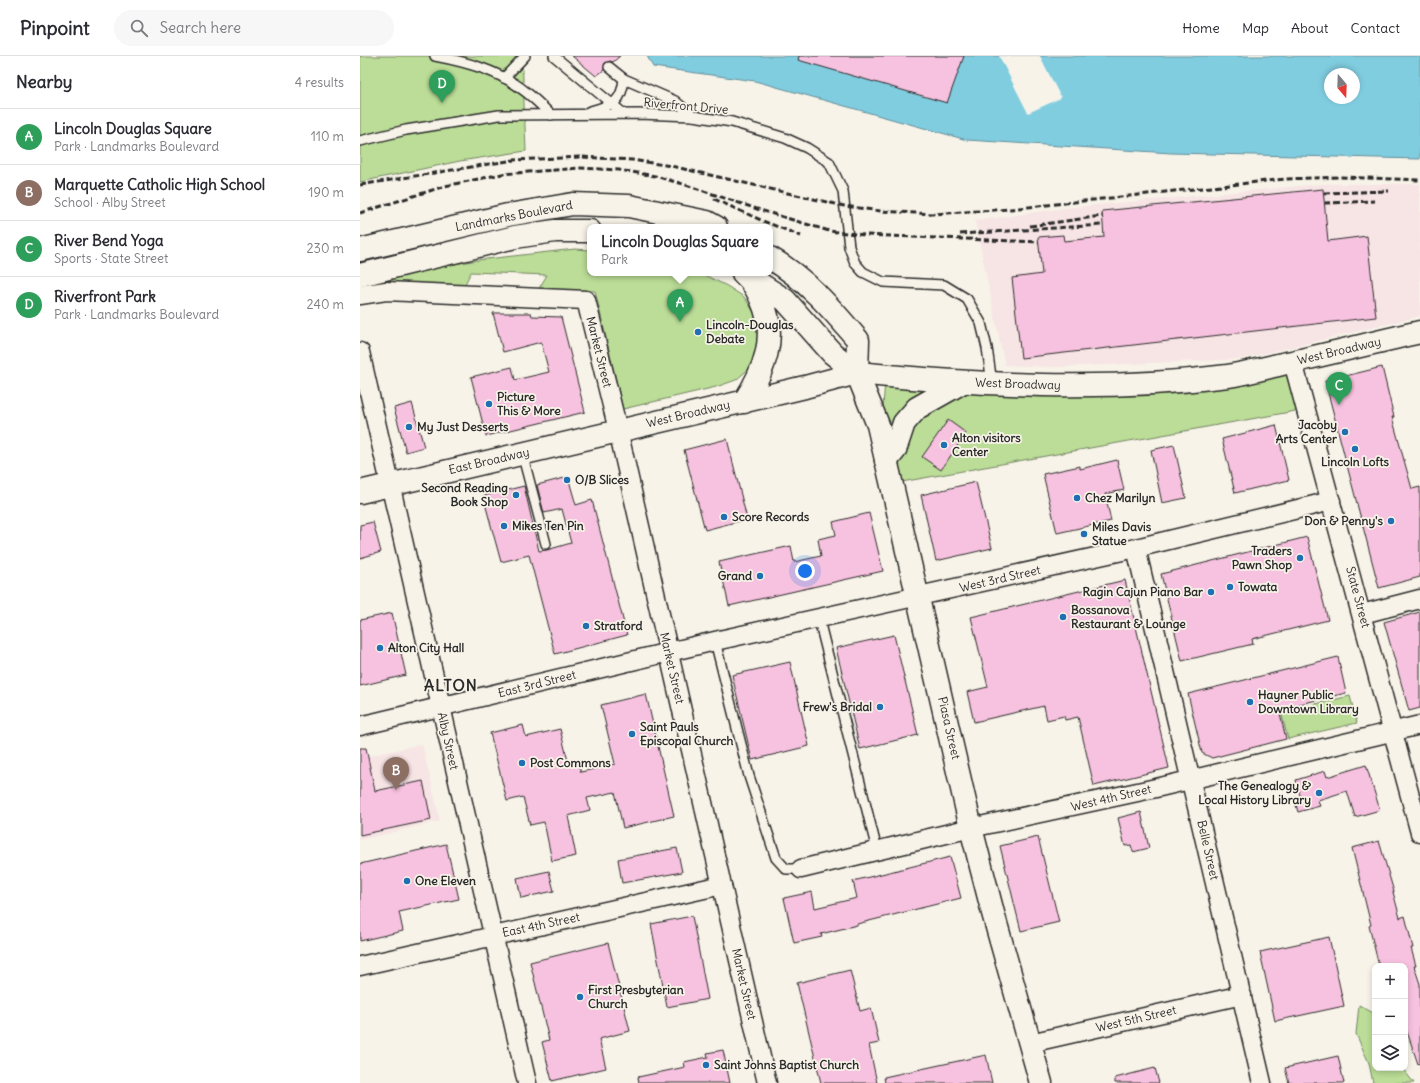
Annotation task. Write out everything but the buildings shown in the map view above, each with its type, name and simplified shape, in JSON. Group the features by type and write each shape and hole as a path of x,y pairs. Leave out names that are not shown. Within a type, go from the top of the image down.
{"main road":[{"name":"Landmarks Boulevard","path":"360,250 508,216 573,204 629,206 711,224"},
{"name":"Landmarks Boulevard","path":"360,275 515,237 555,232 587,231"},
{"path":"773,260 791,273 834,311 858,340 857,373"},
{"path":"744,402 763,365 769,347 770,330 764,307 754,283 746,276"},
{"path":"748,276 785,300 832,353 857,373"},
{"name":"West Broadway","path":"618,430 744,402 857,373 992,385 1122,385 1195,380 1230,376 1420,332"},
{"name":"Piasa Street","path":"857,373 878,425 919,597 971,828 993,913 1041,1083"},
{"path":"886,461 895,450 904,423 917,408 963,382"},
{"name":"East Broadway","path":"360,492 618,430"}],"street":[{"name":"Market Street","path":"360,295 386,291 586,300 618,430 767,1083"},
{"name":"Alby Street","path":"360,352 440,707 494,936 526,1083"},
{"name":"State Street","path":"1293,362 1420,832"},
{"name":"West 3rd Street","path":"668,653 1136,548 1331,501"},
{"name":"Belle Street","path":"1136,548 1192,780 1262,1083"},
{"path":"1362,614 1420,598"},
{"name":"East 3rd Street","path":"360,726 668,653"},
{"name":"West 4th Street","path":"801,869 971,828 1192,780 1420,725"},
{"name":"East 4th Street","path":"360,966 722,885"},
{"name":"West 5th Street","path":"1030,1043 1242,995"}],"lane":[{"path":"435,56 483,67 526,91 551,115"},
{"path":"504,78 524,56"},
{"path":"554,56 624,114"},
{"path":"609,67 624,79 675,101 693,116"},
{"path":"579,115 611,104 618,100 622,94 624,79"},
{"name":"Riverfront Drive","path":"360,141 406,130 499,115 624,114 693,116 732,122 784,138 807,148 829,162 842,191 849,247 855,263 863,272 883,282 944,285 967,299 981,323 987,348 992,385"},
{"path":"522,453 546,544"},
{"path":"819,620 877,850"},
{"path":"715,642 749,776 776,858 786,869 801,869"}],"shaded area":[{"path":"1321,184 1420,184 1420,316 1242,359 1058,367 1005,365 975,221 1066,208"},
{"path":"422,744 440,821 360,840 360,758"}],"green space":[{"path":"360,56 522,56 526,151 460,161 360,182"},
{"path":"575,249 587,250 587,276 706,276 727,286 744,297 756,315 760,348 752,366 736,380 716,387 623,409 595,291 538,290 547,275 471,272 463,288 377,284 426,269 478,260"},
{"path":"1290,369 1301,410 896,483 882,419 885,381"},
{"path":"1350,696 1357,723 1288,739 1281,712"},
{"path":"1359,1005 1372,1012 1372,1071 1404,1071 1414,1083 1373,1083 1369,1063 1356,1034"}],"water":[{"path":"647,56 1420,56 1420,159 1171,153 967,140 755,81 653,67"}],"pier":[{"path":"999,56 1040,56 1061,98 1028,113"}],"railway":[{"path":"360,185 514,160 582,157 632,160 671,166 844,206 881,211 932,214 1010,209 1285,179 1341,177 1420,180"},
{"path":"360,213 445,186 502,174 581,168 619,170 655,176 829,231 864,235 1039,242"},
{"path":"1324,193 1389,191"},
{"path":"714,199 771,224"},
{"path":"1325,203 1374,201"},
{"path":"1030,226 1102,216"},
{"path":"773,225 801,236"},
{"path":"960,234 1102,225"}],"place":[{"name":"Riverfront Park","path":"442,103"},
{"name":"Lincoln Douglas Square","path":"680,322"},
{"name":"Lincoln-Douglas Debate","path":"698,332"},
{"name":"Picture This & More","path":"489,404"},
{"name":"River Bend Yoga","path":"1339,405"},
{"name":"My Just Desserts","path":"409,427"},
{"name":"Jacoby Arts Center","path":"1345,432"},
{"name":"Alton visitors Center","path":"944,445"},
{"name":"Lincoln Lofts","path":"1355,449"},
{"name":"O/B Slices","path":"567,480"},
{"name":"Second Reading Book Shop","path":"516,495"},
{"name":"Chez Marilyn","path":"1077,498"},
{"name":"Score Records","path":"724,517"},
{"name":"Don & Penny's","path":"1391,521"},
{"name":"Mikes Ten Pin","path":"504,526"},
{"name":"Miles Davis Statue","path":"1084,534"},
{"name":"Traders Pawn Shop","path":"1300,558"},
{"name":"Grand","path":"760,576"},
{"name":"Towata","path":"1230,587"},
{"name":"Ragin Cajun Piano Bar","path":"1211,592"},
{"name":"Bossanova Restaurant & Lounge","path":"1063,617"},
{"name":"Stratford","path":"586,626"},
{"name":"Alton City Hall","path":"380,648"},
{"name":"Hayner Public Downtown Library","path":"1250,702"},
{"name":"Frew's Bridal","path":"880,707"},
{"name":"Saint Pauls Episcopal Church","path":"632,734"},
{"name":"Post Commons","path":"522,763"},
{"name":"Marquette Catholic High School","path":"396,790"},
{"name":"The Genealogy & Local History Library","path":"1319,793"},
{"name":"One Eleven","path":"407,881"},
{"name":"First Presbyterian Church","path":"580,997"},
{"name":"Saint Johns Baptist Church","path":"706,1065"}],"district":[{"name":"ALTON","path":"451,685"}]}
